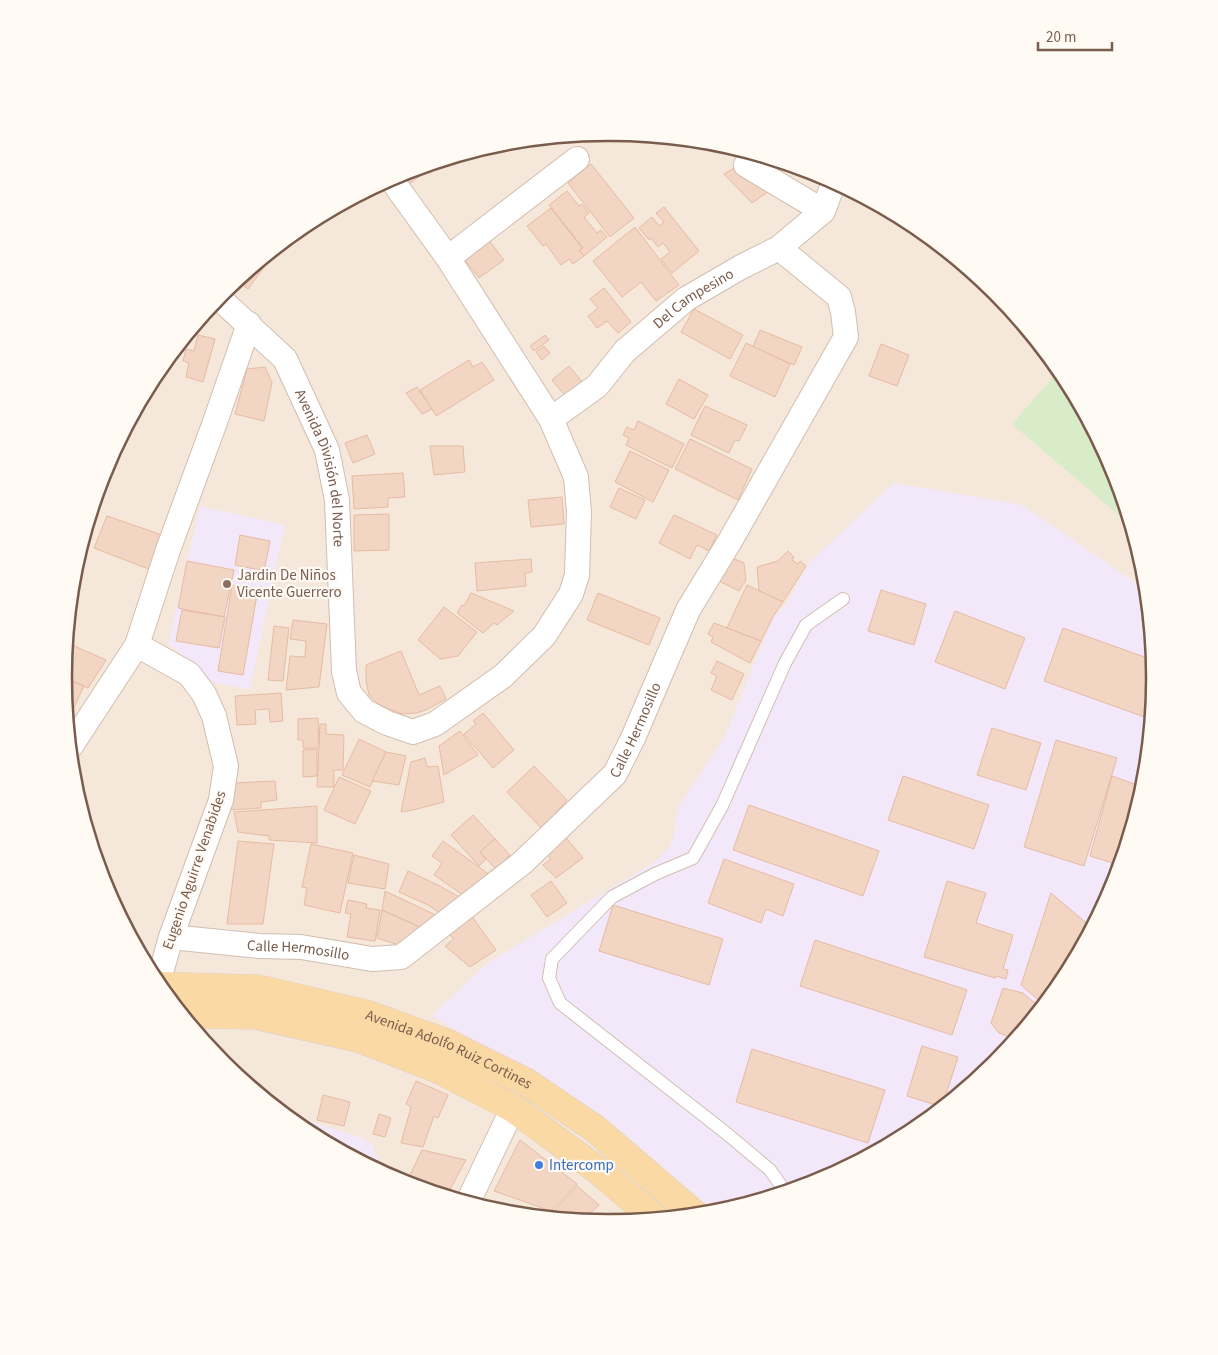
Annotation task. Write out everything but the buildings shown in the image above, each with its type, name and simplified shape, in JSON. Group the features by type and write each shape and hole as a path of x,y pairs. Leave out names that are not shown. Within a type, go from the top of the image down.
{"main road":[{"name":"Avenida Adolfo Ruiz Cortines","path":"170,985 259,989 366,1014 449,1044 526,1082 594,1128 687,1208"},
{"name":"Avenida Adolfo Ruiz Cortines","path":"192,1014 256,1015 358,1038 440,1070 513,1108 599,1171 648,1213"}],"street":[{"path":"448,258 577,159"},
{"path":"746,165 823,211"},
{"name":"Avenida División del Norte","path":"225,304 285,359 327,450 337,500 344,671 350,693 364,711 387,723 413,732 435,724 503,676 544,636 571,594 577,575 579,512 576,477 551,419 448,258 396,186"},
{"name":"Del Campesino","path":"551,419 597,386 625,351 686,300 741,267 779,248 823,211 831,190"},
{"name":"Calle Hermosillo","path":"171,937 260,946 301,947 372,959 401,957 522,863 615,774 634,738 688,610 730,541 846,337 839,297 779,248"},
{"path":"76,737 137,645 168,550 216,422 249,324"},
{"name":"Eugenio Aguirre Venabides","path":"137,645 189,674 204,694 214,716 226,766 221,800 171,937 162,974"},
{"path":"471,1196 513,1108"}],"lane":[{"path":"781,1186 770,1170 726,1133 560,1003 549,978 552,958 612,897 655,874 693,858 722,806 785,663 806,625 843,599"}],"shaded area":[{"path":"574,142 644,142 679,146 714,151 781,169 846,196 877,213 907,231 963,274 988,298 1035,351 1074,409 1090,440 1105,472 1127,539 1141,607 1146,678 1141,748 1127,816 1117,850 1105,883 1074,946 1035,1004 1012,1031 963,1081 936,1103 907,1124 846,1159 781,1186 748,1196 714,1204 644,1213 574,1213 539,1209 504,1204 437,1186 372,1159 341,1142 311,1124 255,1081 230,1057 183,1004 144,946 113,883 101,850 83,782 77,748 72,678 77,607 83,573 101,505 113,472 144,409 163,379 183,351 230,298 255,274 311,231 372,196 437,169 470,159 504,151"},
{"path":"894,483 1022,505 1137,584 1141,607 1146,678 1141,748 1127,816 1117,850 1105,883 1090,915 1074,946 1035,1004 988,1057 963,1081 907,1124 846,1159 781,1186 708,1205 604,1116 432,1016 486,964 653,863 670,847 675,830 677,809 724,738 772,619 786,604 810,562"},
{"name":"Jardin De Niños Vicente Guerrero","path":"200,506 285,525 250,689 214,683 168,643"},
{"path":"305,1120 362,1138 372,1144 378,1162 372,1159"}],"green space":[{"path":"1053,377 1074,409 1090,440 1105,472 1120,517 1012,424"}],"place":[{"name":"Jardin De Niños Vicente Guerrero","path":"227,584"},
{"name":"Intercomp","path":"539,1165"}]}
